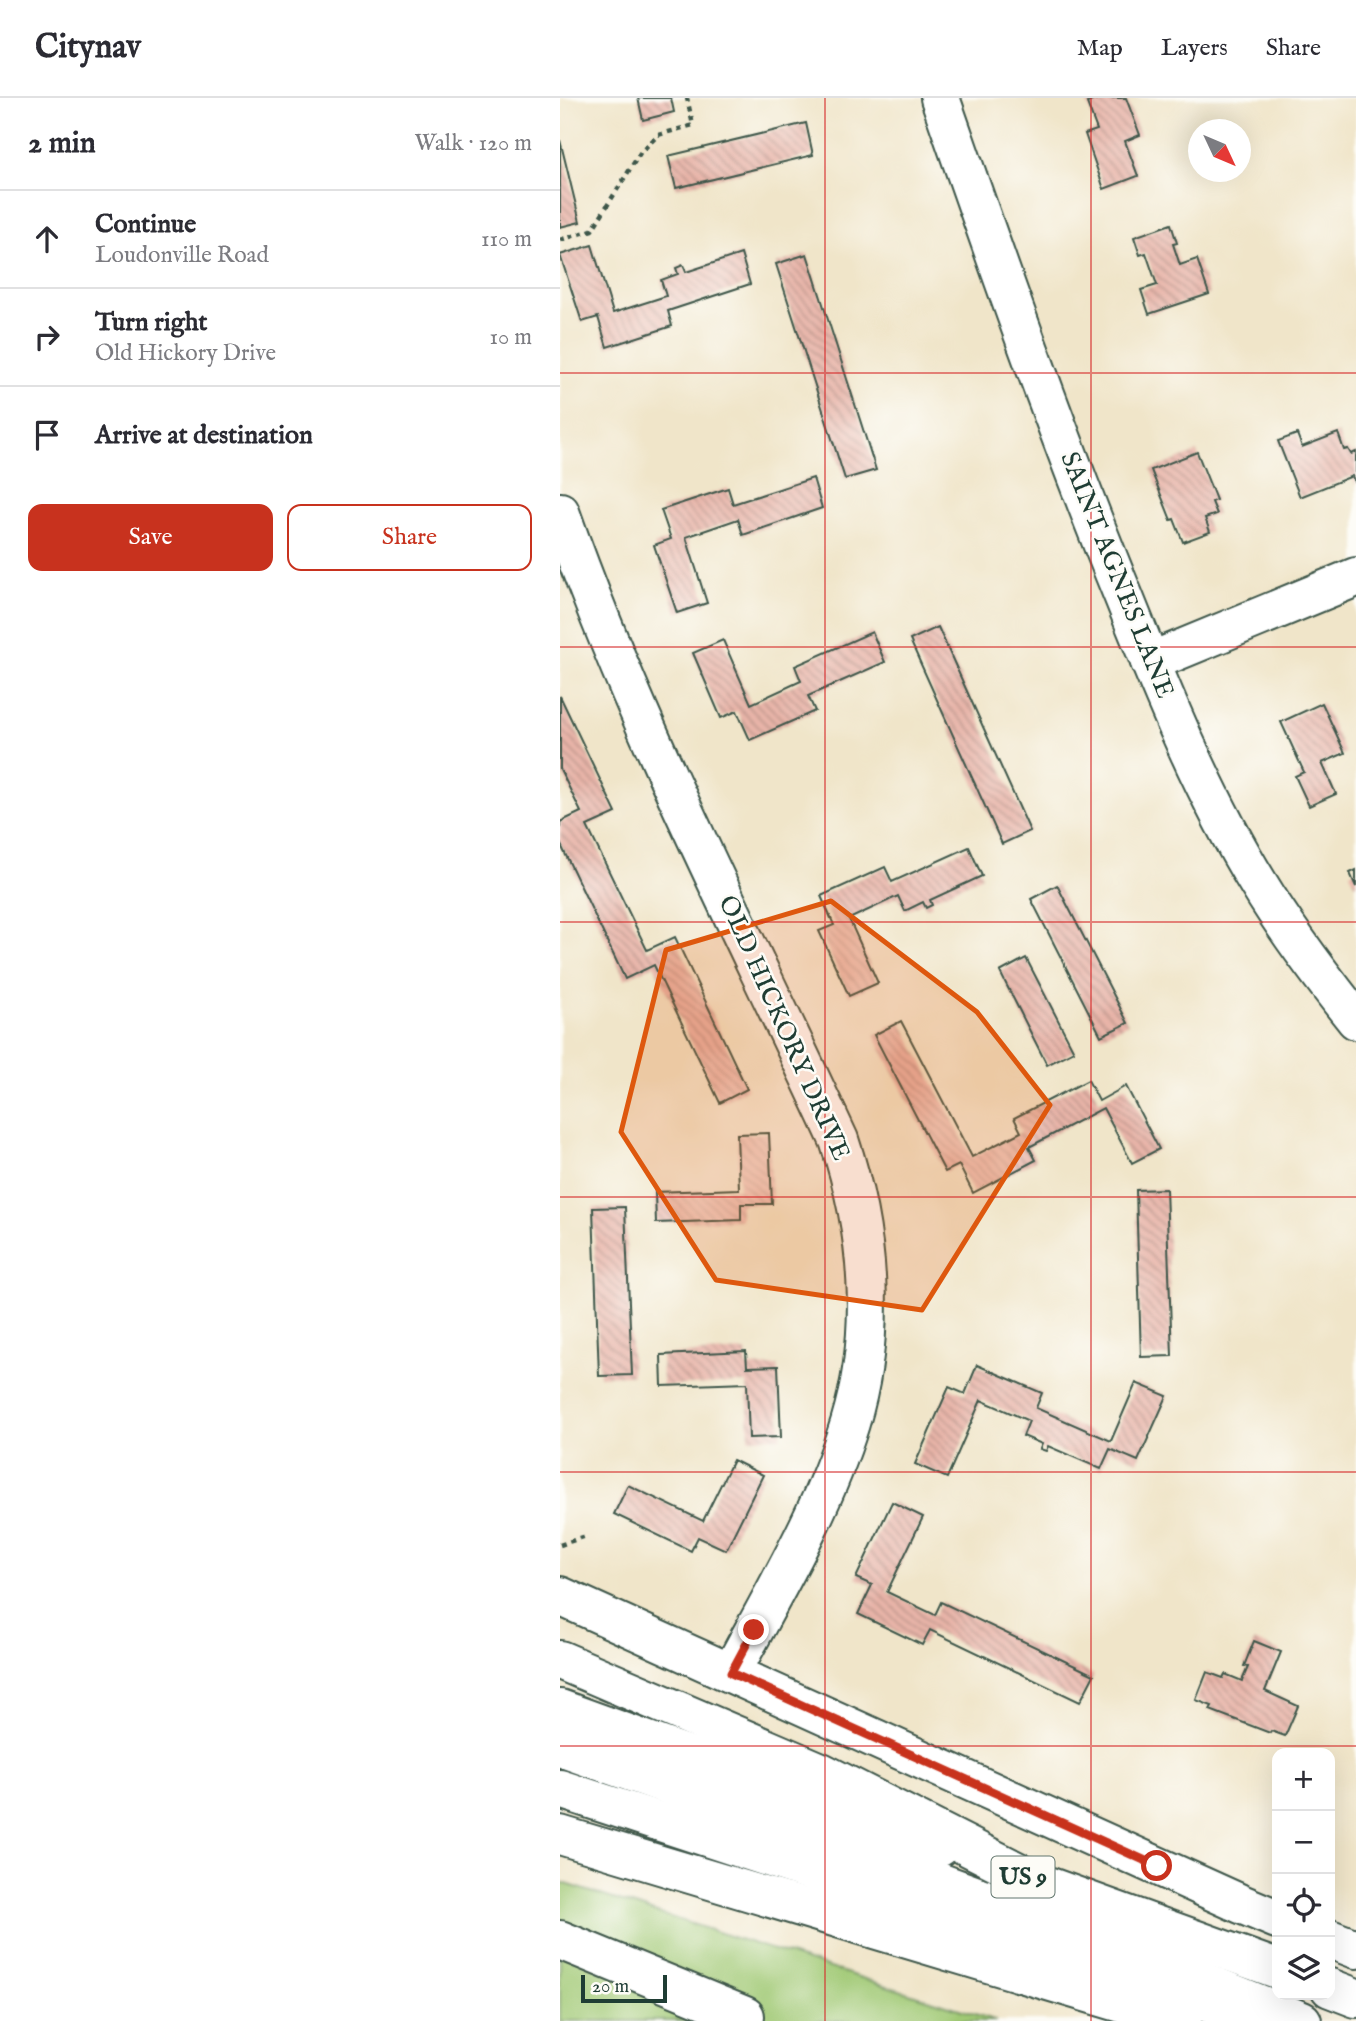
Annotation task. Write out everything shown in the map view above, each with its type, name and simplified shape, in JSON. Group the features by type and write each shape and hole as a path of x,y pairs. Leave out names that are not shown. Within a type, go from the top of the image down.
{"main road":[{"name":"SAINT AGNES LANE","path":"940,98 1053,417 1150,662 1227,828 1252,873 1296,941 1356,1020"},
{"name":"OLD HICKORY DRIVE","path":"560,512 600,621 642,720 839,1140 857,1199 866,1273 865,1351 850,1422 825,1490 731,1673"},
{"path":"1150,662 1356,577"},
{"path":"560,1595 1272,1917"},
{"path":"560,1660 821,1773 1040,1883"},
{"name":"US 9","path":"560,1709 1272,1967"},
{"name":"US 9","path":"560,1747 976,1895 1303,2021"},
{"path":"560,1789 1183,1996 1272,2021"},
{"path":"560,1835 1182,2021"},
{"path":"560,1940 745,2016"},
{"path":"1335,1941 1356,1949"},
{"path":"1335,1990 1356,1998"}],"path":[{"path":"560,240 592,230 640,153 658,135 693,125 687,98"},
{"path":"560,1545 586,1536"}],"highlighted area":[{"path":"831,901 977,1012 1050,1105 922,1310 716,1280 621,1132 666,950"}],"green space":[{"path":"560,1882 997,2021 560,2021"}],"building":[{"path":"638,98 671,98 674,112 643,120"},
{"path":"1099,98 1126,98 1140,135 1125,141 1138,176 1104,189 1085,134 1097,130 1087,103"},
{"path":"806,123 813,155 676,188 668,156"},
{"path":"560,140 580,222 560,227"},
{"path":"1171,224 1177,243 1173,244 1180,265 1197,259 1209,294 1149,314 1141,290 1157,285 1146,253 1140,255 1134,237"},
{"path":"592,245 613,313 666,296 661,280 678,274 676,268 683,265 686,272 741,254 750,284 668,311 672,326 607,347 598,317 582,322 560,255"},
{"path":"807,254 876,470 845,479 776,264"},
{"path":"1338,433 1344,450 1348,449 1351,454 1356,452 1356,485 1352,476 1300,497 1278,441 1297,434 1302,447"},
{"path":"1197,452 1216,500 1212,502 1217,514 1205,518 1210,532 1183,542 1151,470"},
{"path":"813,478 822,508 743,535 738,519 686,537 707,603 677,613 654,545 671,539 661,510 728,488 733,504"},
{"path":"938,627 1030,831 1002,844 910,640"},
{"path":"872,632 885,662 808,696 815,711 750,740 737,711 721,718 693,653 723,640 751,704 801,681 795,666"},
{"path":"560,696 616,813 587,826 647,950 675,937 747,1089 720,1103 654,965 625,979 560,843 560,822 581,812 560,769"},
{"path":"1322,703 1345,753 1322,763 1336,794 1309,806 1295,776 1304,772 1281,722"},
{"path":"969,847 982,876 930,900 932,905 926,908 923,902 905,911 898,896 849,919 878,983 849,996 819,931 834,925 821,896 885,867 892,882"},
{"path":"1356,870 1356,887 1350,873"},
{"path":"1057,885 1128,1023 1101,1036 1031,899"},
{"path":"1026,958 1074,1051 1047,1065 1000,972"},
{"path":"901,1021 972,1157 1021,1132 1014,1118 1088,1080 1099,1101 1126,1086 1159,1149 1132,1163 1103,1108 1029,1147 1036,1160 973,1193 959,1165 945,1172 874,1035"},
{"path":"769,1133 772,1204 741,1204 741,1220 656,1223 655,1192 739,1189 737,1134"},
{"path":"1166,1189 1172,1356 1141,1357 1136,1190"},
{"path":"625,1207 632,1375 599,1376 593,1208"},
{"path":"746,1351 747,1367 778,1366 781,1437 749,1438 747,1383 662,1386 661,1355"},
{"path":"977,1365 1042,1393 1036,1408 1111,1441 1136,1383 1167,1396 1138,1461 1110,1449 1101,1469 1048,1446 1046,1451 1040,1449 1042,1444 1023,1436 1029,1421 981,1400 947,1478 915,1464 949,1387 965,1394"},
{"path":"733,1460 763,1475 726,1550 698,1537 691,1551 614,1514 628,1485 703,1521"},
{"path":"892,1502 923,1517 887,1592 935,1615 941,1602 1094,1675 1080,1702 930,1630 922,1645 858,1614 872,1585 856,1578"},
{"path":"1254,1641 1281,1652 1265,1691 1298,1706 1285,1736 1210,1710 1212,1706 1196,1700 1207,1672 1223,1678 1225,1674 1242,1681 1248,1667 1244,1666"}],"route":[{"path":"754,1630 731,1673 1157,1866"}]}
